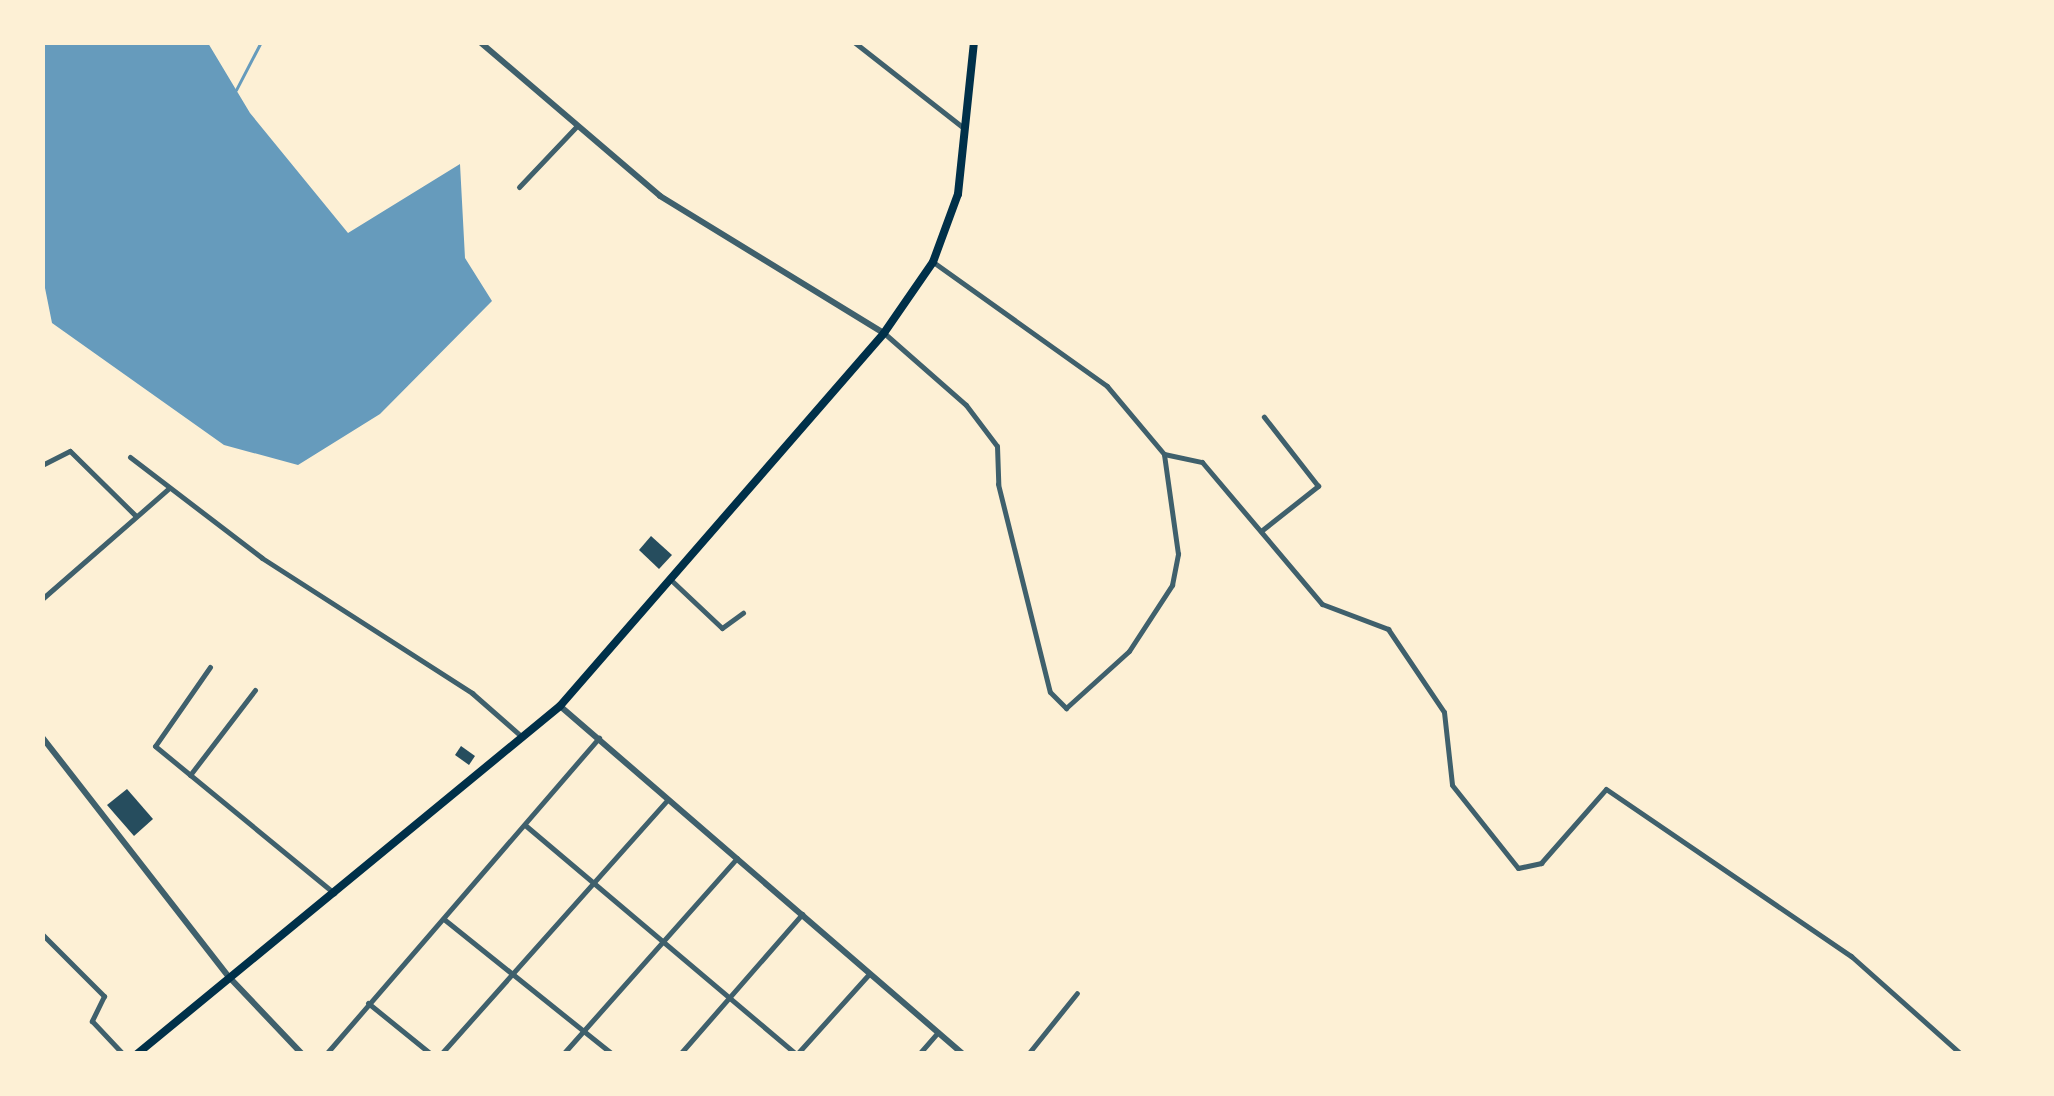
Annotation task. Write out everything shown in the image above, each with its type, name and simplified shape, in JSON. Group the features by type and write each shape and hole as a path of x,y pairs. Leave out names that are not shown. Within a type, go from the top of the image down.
{"main road":[{"path":"136,1054 560,706 884,333 933,262 968,130 974,42"}],"street":[{"path":"480,42 660,196 884,333 966,405 997,446 998,484 1059,708 1129,651 1172,585 1178,554 1164,454 1107,386 933,262"},
{"path":"854,42 968,130"},
{"path":"519,187 576,127"},
{"path":"1261,531 1318,486 1264,417"},
{"path":"42,466 70,451 134,515"},
{"path":"1164,454 1202,462 1322,604 1394,637 1444,712 1452,784 1518,868 1540,863 1606,789 1851,956 1960,1054"},
{"path":"130,457 168,489 472,693 523,738"},
{"path":"42,598 168,489"},
{"path":"671,580 722,628 742,613"},
{"path":"210,668 154,743 334,893"},
{"path":"190,775 255,690"},
{"path":"560,706 963,1054"},
{"path":"42,738 229,977 302,1054"},
{"path":"326,1054 599,738"},
{"path":"440,1054 668,799"},
{"path":"525,825 797,1054 870,973"},
{"path":"563,1054 737,858"},
{"path":"680,1054 802,914"},
{"path":"445,920 612,1054"},
{"path":"42,934 104,996 92,1021 123,1054"},
{"path":"1028,1054 1077,993"},
{"path":"368,1003 430,1054"},
{"path":"919,1054 938,1032"}],"water":[{"path":"42,43 208,43 250,113 348,233 460,164 465,258 492,301 380,414 298,465 224,445 52,323 42,273"}],"building":[{"path":"651,536 672,555 659,569 639,550"},
{"path":"461,746 475,756 469,765 455,755"},
{"path":"127,789 153,819 134,836 107,805"}],"waterway":[{"path":"236,90 261,42"}]}
